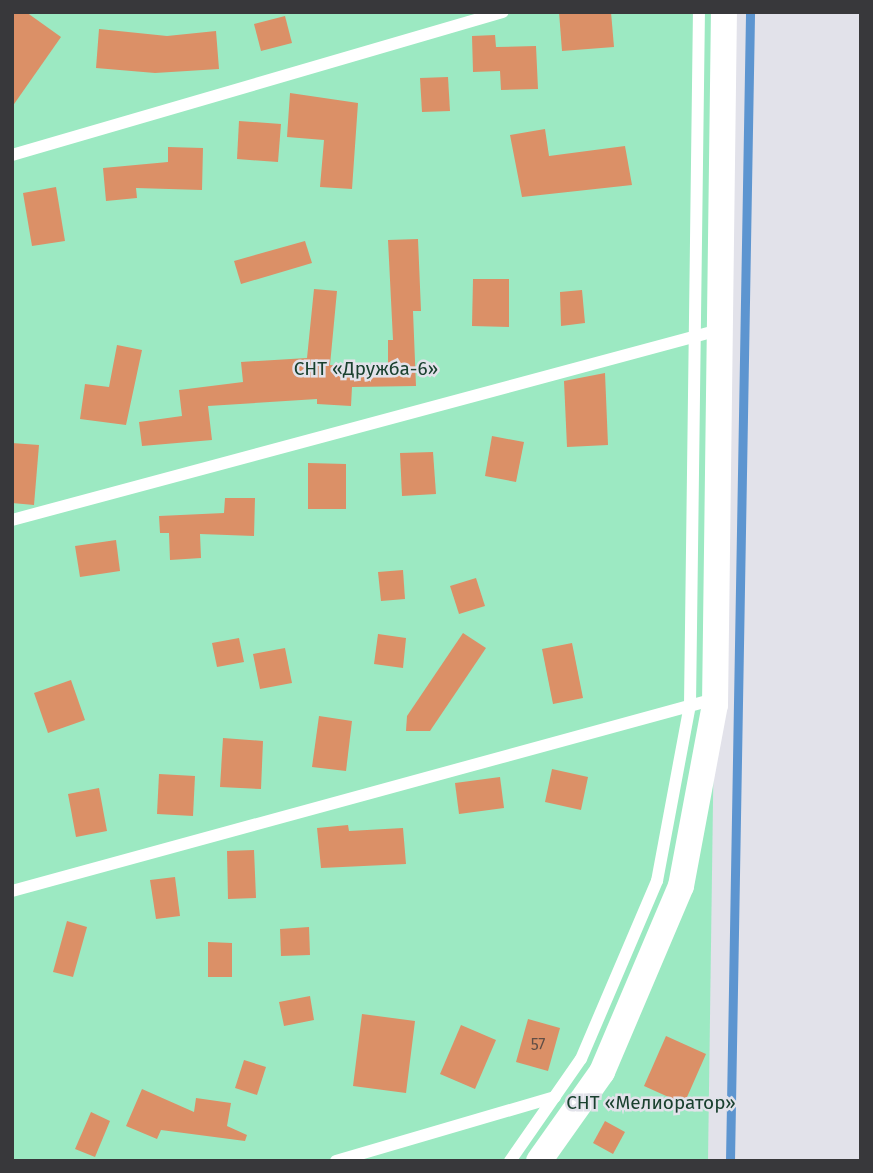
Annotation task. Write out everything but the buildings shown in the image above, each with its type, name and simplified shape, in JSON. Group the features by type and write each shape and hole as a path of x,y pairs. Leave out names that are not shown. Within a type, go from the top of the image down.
{"street":[{"path":"539,1161 602,1072 681,886 702,702 707,333 724,12"}],"lane":[{"path":"12,155 503,12"},
{"path":"12,520 707,333 699,12"},
{"path":"12,891 702,702 657,881 581,1059 510,1161"},
{"path":"336,1161 555,1097"}],"green space":[{"name":"СНТ «Дружба-6»","path":"12,12 724,12 708,1161 12,1161"}],"waterway":[{"path":"730,1161 750,12"}],"park label":[{"name":"СНТ «Мелиоратор»","path":"651,1103"}]}
